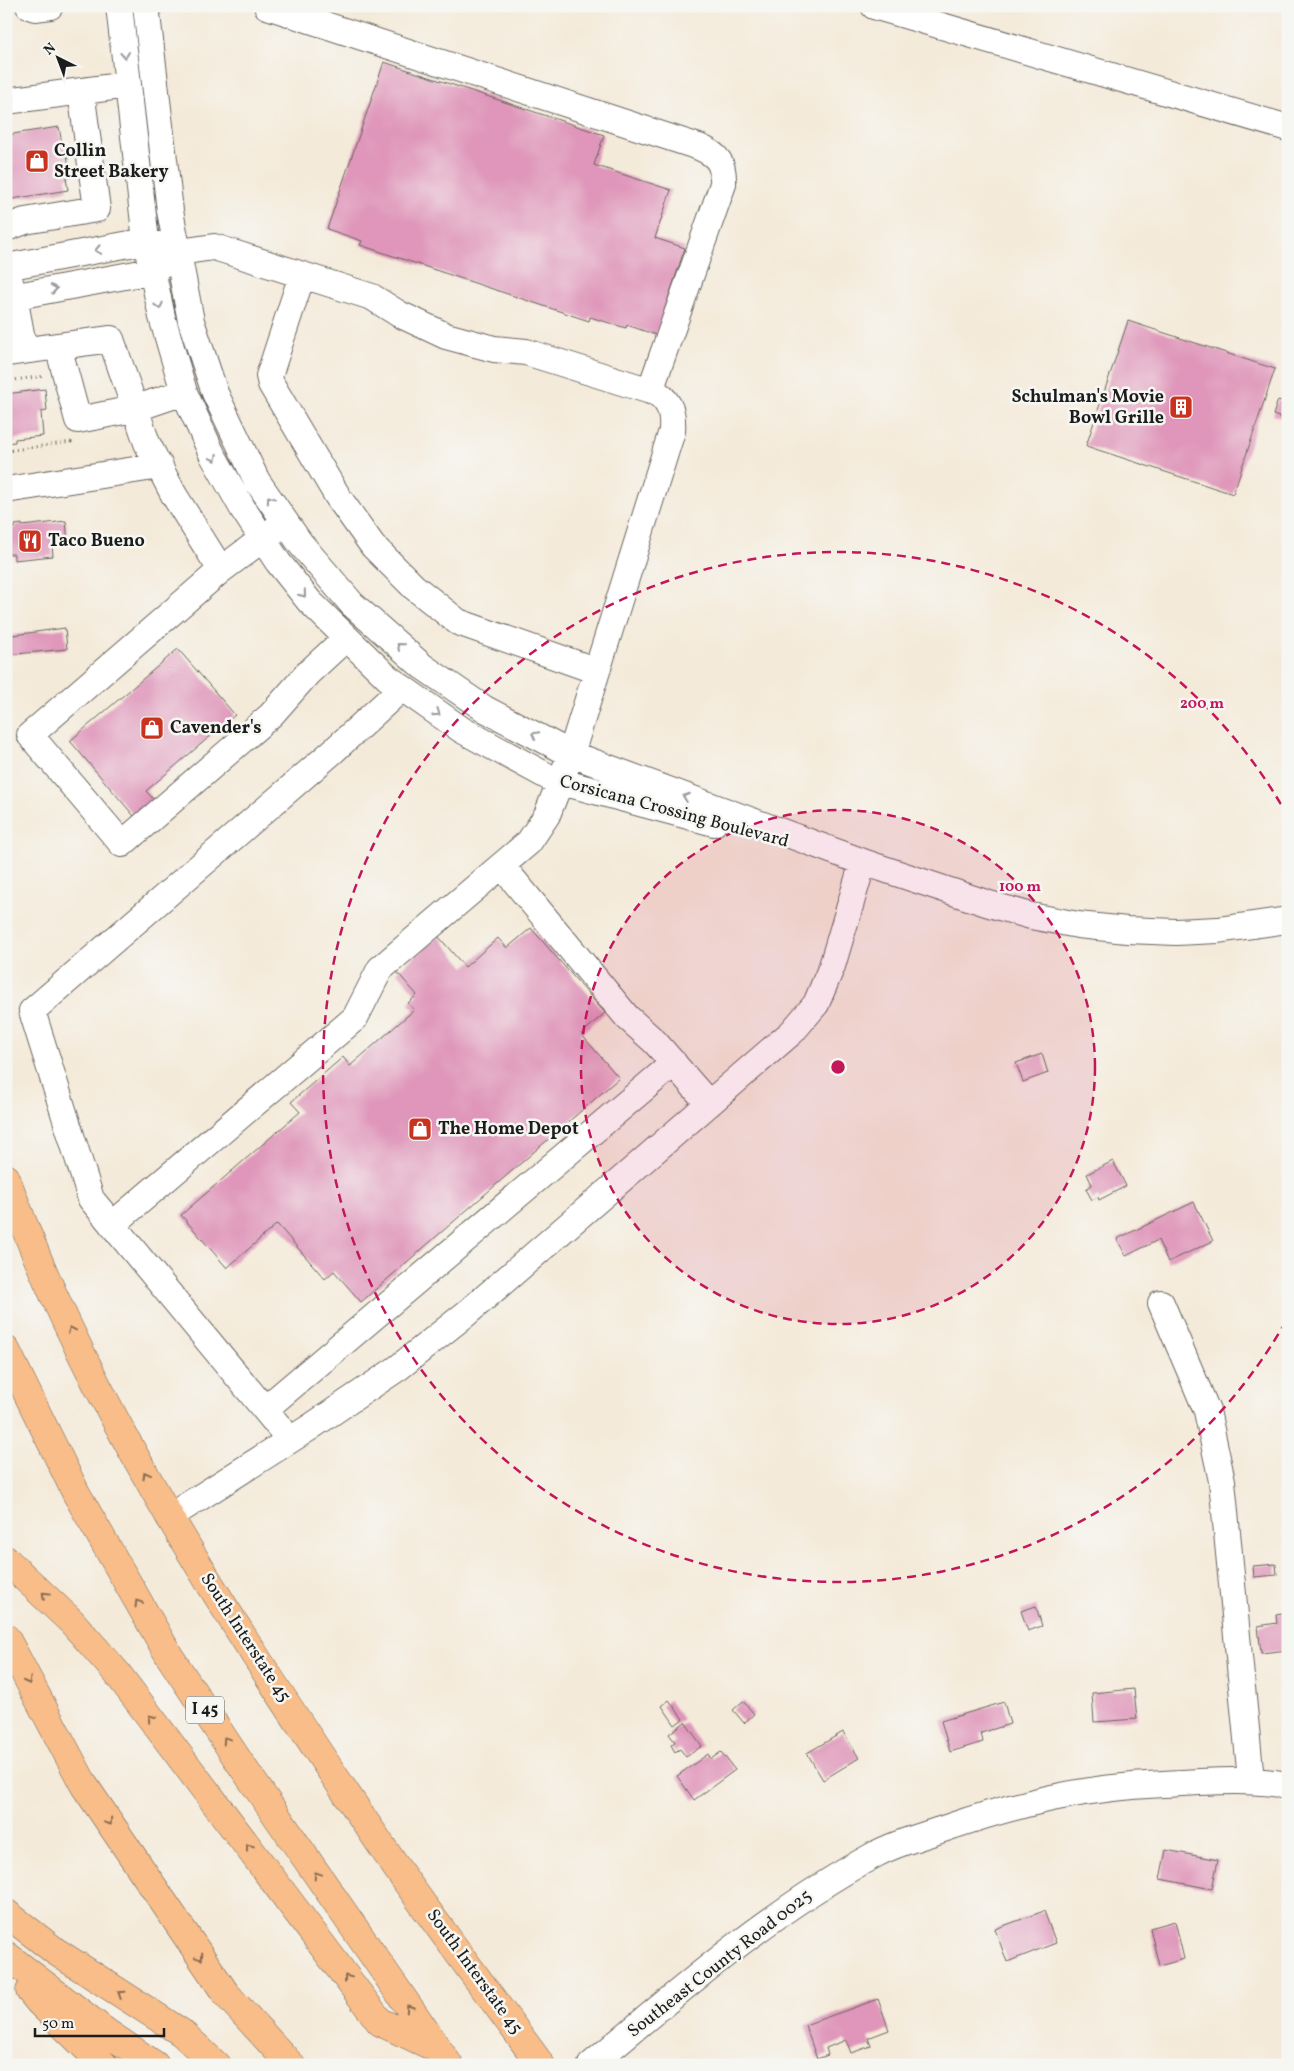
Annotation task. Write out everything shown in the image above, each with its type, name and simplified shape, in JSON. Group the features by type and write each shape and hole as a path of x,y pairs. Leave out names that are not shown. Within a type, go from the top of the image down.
{"main road":[{"name":"South Interstate 45","path":"6,1178 22,1223 96,1384 169,1517 249,1647 397,1868 541,2065"},
{"name":"I 45","path":"6,1350 76,1493 170,1657 263,1796 443,2057"},
{"path":"6,1560 65,1615 117,1673 380,2022 443,2057"},
{"path":"6,1638 84,1785 226,1994 291,2065"},
{"path":"6,1913 55,1951 182,2033 216,2065"},
{"path":"6,1955 106,2032 155,2065"},
{"path":"6,1960 39,2002 104,2065"}],"street":[{"path":"29,6 35,8 50,6"},
{"name":"Corsicana Crossing Boulevard","path":"119,6 146,241 162,318 184,392 212,454 243,509 278,562 309,601 388,678 462,730 561,783 862,862"},
{"name":"Corsicana Crossing Boulevard","path":"146,6 170,211 191,321 215,393 257,481 300,543 352,604 422,666 486,709 571,754 862,862 995,906 1031,916 1078,925 1176,932 1218,930 1288,920"},
{"path":"267,6 698,147 709,151 719,161 723,169 723,184 650,391"},
{"path":"874,6 1288,128"},
{"path":"6,101 128,85"},
{"path":"6,228 25,221 97,209 81,91"},
{"path":"6,267 146,241 179,252 214,247 372,297 399,314 446,336 494,349 526,352 650,391 666,399 673,416 672,431 571,754 547,815 529,842 380,969 355,1018 112,1225"},
{"path":"10,297 152,272 179,252"},
{"path":"6,271 15,352 111,339 134,409 148,443 174,495 221,570"},
{"path":"302,275 269,376 271,384 338,498 367,538 414,587 458,622 597,670"},
{"path":"58,346 78,420 134,409 184,392"},
{"path":"6,490 160,466"},
{"path":"286,522 221,570 30,735 122,844 271,715 308,674 346,638"},
{"path":"290,1440 91,1199 32,1011 377,713 402,688"},
{"path":"169,1517 398,1368 467,1313 792,1032 816,1004 832,966 862,862"},
{"path":"502,866 628,1017 655,1042 709,1104"},
{"path":"265,1409 674,1063"},
{"path":"1161,1303 1207,1411 1222,1481 1251,1780"},
{"name":"Southeast County Road 0025","path":"591,2065 668,2000 800,1899 878,1853 964,1822 1050,1797 1085,1790 1134,1785 1251,1780 1288,1785"}],"path":[{"path":"6,381 66,374"},
{"path":"6,451 71,442 69,426 78,420"}],"building":[{"path":"384,62 604,135 594,165 671,190 655,238 685,248 656,335 627,325 626,328 590,317 589,321 360,245 362,241 327,229"},
{"name":"Collin Street Bakery","path":"59,127 62,144 65,144 71,177 66,178 68,190 6,200 6,135"},
{"name":"Schulman's Movie Bowl Grille","path":"1128,321 1275,369 1233,494 1086,446"},
{"path":"45,389 47,411 41,412 43,436 15,439 15,442 6,443 6,394"},
{"path":"1278,400 1288,403 1288,420 1273,415"},
{"path":"66,521 68,543 52,545 53,556 14,560 14,554 7,554 6,529 15,528 15,525 22,524 22,526"},
{"path":"65,628 67,649 6,655 6,636"},
{"name":"Cavender's","path":"178,649 235,715 146,791 154,800 134,816 70,741"},
{"name":"The Home Depot","path":"531,928 605,1013 581,1034 619,1078 361,1302 334,1271 325,1279 277,1224 227,1268 181,1215 300,1112 291,1102 343,1057 350,1066 414,1010 408,1003 417,995 397,972 438,936 465,967 498,938 507,948"},
{"path":"1042,1054 1048,1073 1023,1082 1016,1063"},
{"path":"1113,1161 1126,1186 1099,1200 1098,1197 1092,1200 1086,1189 1092,1185 1087,1174"},
{"path":"1194,1202 1213,1241 1168,1262 1158,1240 1126,1256 1117,1239"},
{"path":"1276,1564 1277,1575 1254,1577 1253,1566"},
{"path":"1036,1606 1042,1626 1028,1631 1021,1611"},
{"path":"1288,1612 1288,1650 1261,1653 1258,1626 1277,1623 1276,1614"},
{"path":"1134,1689 1137,1719 1094,1722 1092,1693"},
{"path":"669,1700 683,1719 675,1725 662,1706"},
{"path":"743,1701 754,1714 744,1723 733,1710"},
{"path":"1004,1702 1010,1724 981,1733 983,1742 950,1752 941,1721"},
{"path":"685,1722 702,1746 686,1757 680,1749 675,1752 671,1745 675,1742 669,1734"},
{"path":"843,1732 859,1758 823,1780 807,1753"},
{"path":"721,1752 735,1770 694,1800 677,1776 708,1754 711,1759"},
{"path":"1166,1850 1218,1860 1212,1889 1160,1879"},
{"path":"1044,1911 1056,1943 1007,1962 995,1929"},
{"path":"1175,1921 1184,1959 1159,1966 1150,1928"},
{"path":"878,1999 889,2030 868,2038 871,2046 851,2053 846,2040 826,2048 828,2055 817,2059 805,2025"}],"place":[{"name":"Collin Street Bakery","path":"37,161"},
{"name":"Schulman's Movie Bowl Grille","path":"1181,407"},
{"name":"Taco Bueno","path":"30,541"},
{"name":"Cavender's","path":"152,728"},
{"name":"The Home Depot","path":"420,1129"}]}
